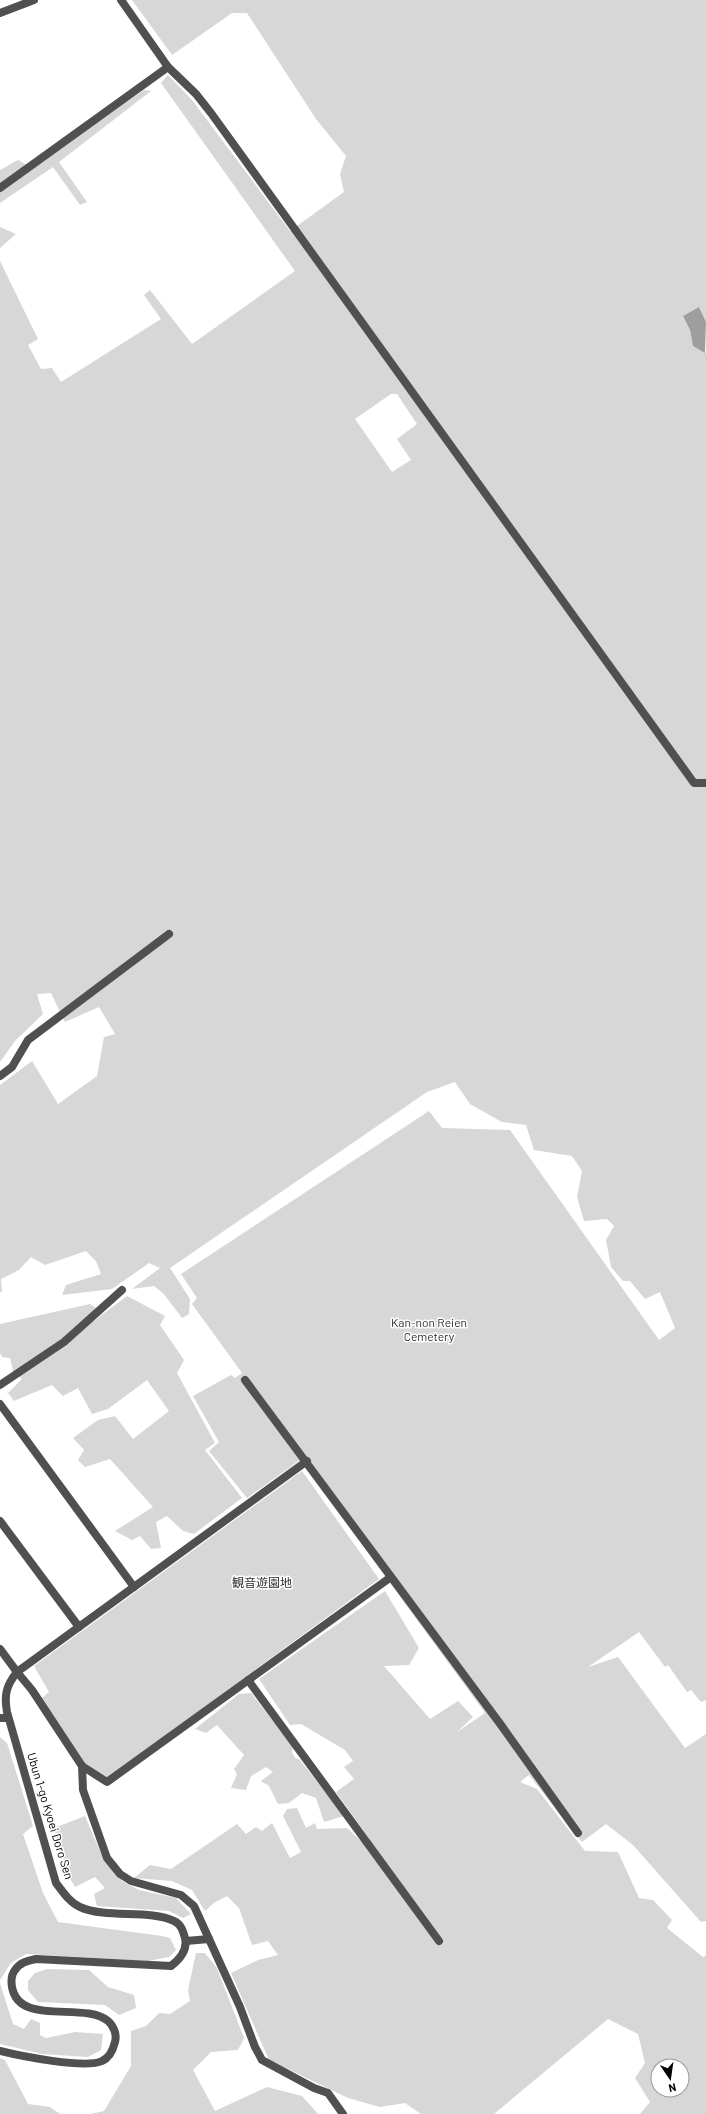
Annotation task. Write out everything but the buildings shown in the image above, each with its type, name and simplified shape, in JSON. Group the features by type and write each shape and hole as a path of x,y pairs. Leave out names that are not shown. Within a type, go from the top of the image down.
{"street":[{"path":"0,13 34,0"},
{"path":"120,0 168,67 196,94 211,113 694,783 706,783"},
{"path":"0,188 168,67"},
{"path":"0,1076 12,1067 28,1040 169,934"},
{"path":"0,1385 64,1342 122,1290"},
{"path":"245,1380 307,1461 323,1486 392,1577 578,1833"},
{"path":"0,1404 134,1587"},
{"path":"17,1672 307,1461"},
{"path":"0,1521 79,1627"},
{"path":"0,1649 32,1690 82,1766 107,1782 392,1577"},
{"name":"Ubun 1-go Kyoei Doro Sen","path":"17,1672 8,1683 4,1696 4,1718 56,1884 70,1900 79,1907 93,1911 163,1917 175,1921 182,1928 186,1941"},
{"path":"248,1680 439,1941"},
{"path":"82,1766 83,1790 107,1858 120,1874 131,1881 181,1895 194,1906 240,2007 255,2047 262,2060 314,2088 328,2093 343,2114"},
{"path":"0,2051 83,2064 101,2062 110,2056 116,2041 114,2029 107,2020 91,2014 27,2008 18,2001 13,1993 11,1981 14,1971 22,1962 36,1959 171,1966 180,1959 185,1950 186,1941 209,1939"}],"green space":[{"name":"Kan-non Reien Cemetery","path":"132,0 706,0 706,322 699,307 683,316 690,330 693,346 706,353 706,1700 701,1702 691,1690 687,1692 668,1665 665,1667 639,1632 588,1667 618,1657 685,1748 706,1734 706,1921 701,1922 633,1845 606,1824 582,1842 529,1775 520,1782 537,1789 585,1851 618,1852 639,1898 653,1900 672,1920 667,1928 703,1957 706,1955 706,2114 640,2114 650,2102 635,2078 645,2063 638,2034 608,2019 494,2114 421,2114 405,2103 380,2107 348,2098 269,2060 231,1973 258,1960 278,1955 268,1941 252,1945 239,1908 227,1896 214,1903 205,1911 192,1890 172,1881 134,1878 150,1865 171,1869 237,1824 246,1834 256,1827 262,1831 272,1823 290,1858 301,1852 283,1816 287,1809 297,1808 306,1828 315,1823 317,1829 347,1828 361,1841 369,1838 336,1792 354,1779 344,1767 353,1761 345,1750 301,1724 290,1725 259,1679 385,1591 419,1648 409,1665 384,1666 430,1719 458,1701 473,1717 457,1732 485,1713 300,1460 247,1498 209,1451 219,1442 193,1396 231,1375 235,1378 242,1373 192,1304 197,1298 181,1274 429,1111 442,1128 510,1130 659,1340 675,1328 660,1292 645,1299 630,1281 623,1281 611,1267 606,1240 614,1226 607,1219 584,1221 577,1197 582,1171 572,1156 534,1150 526,1125 502,1122 470,1104 455,1082 427,1092 170,1268 190,1299 189,1314 182,1318 163,1293 154,1286 132,1289 160,1268 149,1263 112,1289 62,1295 66,1285 101,1274 96,1261 86,1251 45,1265 31,1257 19,1270 1,1279 2,1292 0,1292 0,1085 32,1061 58,1104 97,1076 104,1037 115,1034 99,1007 65,1022 51,993 37,994 43,1014 15,1041 0,1062 0,261 38,339 28,345 41,369 52,368 61,382 161,319 144,295 150,290 192,344 295,271 161,83 168,75 192,100 290,231 344,192 340,174 346,156 316,119 247,13 232,13 172,55","holes":["391,394 397,394 417,424 397,439 411,460 392,472 355,419"]},
{"path":"144,90 151,91 59,162 87,202 80,205 53,167 0,203 0,170 18,160 32,168"},
{"path":"0,227 16,234 0,248"},
{"path":"127,1296 165,1316 160,1325 184,1360 177,1373 215,1443 205,1450 242,1498 194,1534 183,1531 167,1516 156,1522 161,1548 151,1549 140,1536 132,1540 115,1531 153,1507 110,1459 85,1467 78,1460 84,1450 73,1438 98,1420 115,1416 133,1439 169,1411 147,1380 108,1409 92,1414 78,1388 63,1396 52,1385 14,1401 8,1393 22,1379 13,1371 10,1358 2,1357 0,1353 0,1324 90,1304 96,1308 65,1338 83,1329"},
{"name":"観音遊園地","path":"302,1471 379,1579 107,1778 84,1763 42,1698 49,1692 34,1666"},
{"path":"251,1693 293,1747 292,1752 295,1758 299,1759 344,1816 324,1822 316,1798 302,1793 289,1803 278,1804 269,1786 261,1781 273,1772 266,1767 251,1776 246,1790 231,1788 237,1774 234,1769 244,1755 217,1725 206,1733 195,1729 239,1694"},
{"path":"0,1737 7,1743 33,1826 23,1834 43,1893 58,1922 170,1938 176,1950 169,1957 148,1961 26,1954 11,1963 0,1980"},
{"path":"85,1816 102,1856 122,1881 139,1890 176,1898 191,1914 183,1918 169,1911 97,1906 94,1894 105,1888 95,1877 75,1887 68,1875 54,1828"},
{"path":"196,1953 205,1953 217,1968 244,2038 238,2050 211,2052 193,2070 215,2111 267,2087 302,2096 318,2114 91,2114 104,2111 131,2066 131,2031 146,2026 159,2013 170,2014 190,2001 188,1990"},
{"path":"47,1969 89,1970 108,1987 134,1995 136,2008 119,2015 105,2005 38,2002 28,1990 28,1981 35,1973"},
{"path":"0,1983 13,2024 24,2029 31,2019 40,2023 40,2035 46,2038 75,2032 103,2034 101,2050 88,2057 42,2054 0,2044"},
{"path":"0,2058 5,2060 28,2104 50,2107 60,2114 0,2114"}],"shaded area":[{"path":"699,307 706,322 705,353 693,346 690,330 683,316"}]}
